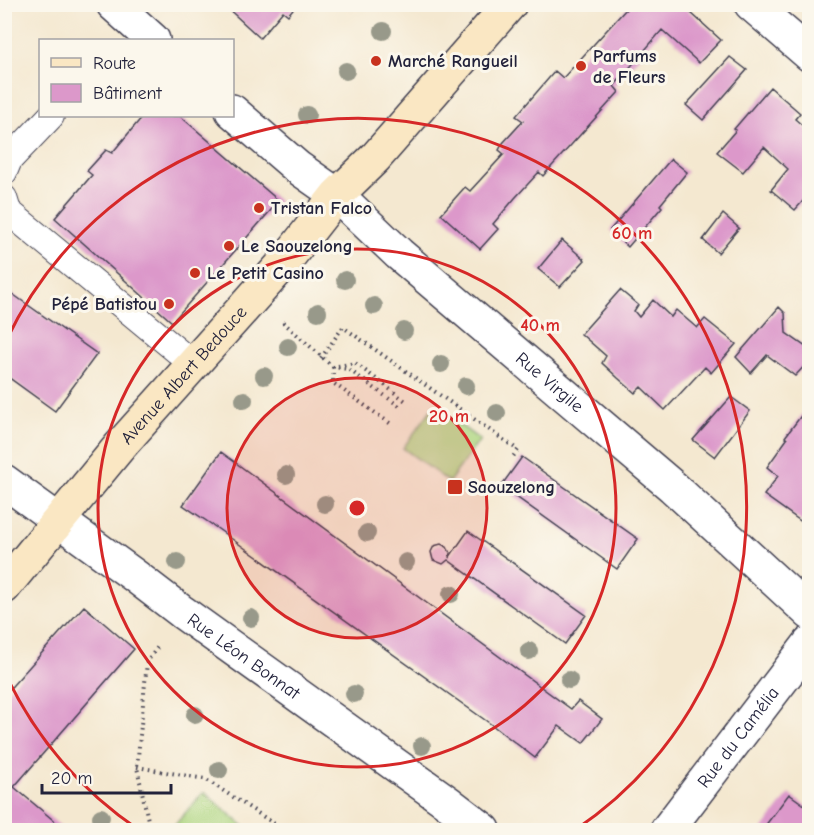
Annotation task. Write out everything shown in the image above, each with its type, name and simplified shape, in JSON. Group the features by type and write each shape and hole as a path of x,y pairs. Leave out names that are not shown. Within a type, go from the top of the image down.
{"street":[{"path":"113,4 152,39"},
{"name":"Avenue Albert Bedouce","path":"4,587 120,446 282,264 337,195 376,157 510,4"},
{"path":"751,4 810,56"},
{"name":"Rue Virgile","path":"234,113 297,168 337,195 411,264 673,487 810,613"},
{"name":"Rue Léon Bonnat","path":"4,481 484,831"},
{"name":"Rue du Camélia","path":"668,831 810,643"}],"lane":[{"path":"4,172 9,160 50,117"},
{"path":"4,198 8,211 193,364"}],"path":[{"path":"282,322 333,367 348,369 402,408"},
{"path":"321,357 343,327 518,450 512,458"},
{"path":"333,367 355,363 407,402"},
{"path":"333,367 333,383 391,424"},
{"path":"150,831 137,766 147,662 182,612"},
{"path":"137,766 205,779 284,831"}],"green space":[{"path":"434,406 480,440 449,482 403,448"},
{"path":"204,792 248,830 170,830"}],"building":[{"path":"223,4 297,4 288,15 283,11 260,38"},
{"path":"623,4 681,4 721,40 699,63 662,30 614,86 619,92 543,176 539,172 515,198 493,224 498,229 480,249 441,214 465,187 470,191 504,154 499,150 503,143 523,121 516,116 555,71 563,78 627,8"},
{"path":"730,57 747,70 703,120 686,105"},
{"path":"770,87 800,113 795,119 810,132 810,193 795,210 771,190 788,169 764,147 743,172 717,152"},
{"path":"142,117 181,117 279,201 172,322 55,218 92,175 87,171 106,150 112,153"},
{"path":"671,159 687,172 660,205 662,207 628,247 610,230"},
{"path":"723,214 739,228 718,253 703,240"},
{"path":"562,240 585,260 560,287 538,269"},
{"path":"4,288 97,354 55,411 4,374"},
{"path":"620,290 638,305 634,311 639,317 653,300 671,317 676,310 697,328 705,319 736,344 711,373 705,367 665,410 641,387 635,393 618,378 602,363 606,356 581,334"},
{"path":"779,307 785,313 786,333 810,350 810,360 795,376 767,355 751,373 736,357"},
{"path":"731,397 750,411 715,457 693,440"},
{"path":"810,404 810,520 806,525 764,495 778,476 767,467 787,439 785,437"},
{"path":"221,452 571,709 578,701 602,719 583,743 559,726 535,758 183,505"},
{"path":"522,457 638,539 617,569 501,486"},
{"path":"468,531 586,615 565,644 448,560 443,564 433,560 431,552 434,546 441,544 447,547 450,553 449,558"},
{"path":"84,606 134,649 14,787 65,830 4,830 4,695"},
{"path":"789,794 810,809 810,830 762,830"}],"place":[{"name":"Marché Rangueil","path":"376,61"},
{"name":"Parfums de Fleurs","path":"581,66"},
{"name":"Tristan Falco","path":"259,208"},
{"name":"Le Saouzelong","path":"229,246"},
{"name":"Le Petit Casino","path":"195,273"},
{"name":"Pépé Batistou","path":"169,304"},
{"name":"Saouzelong","path":"455,487"}]}
